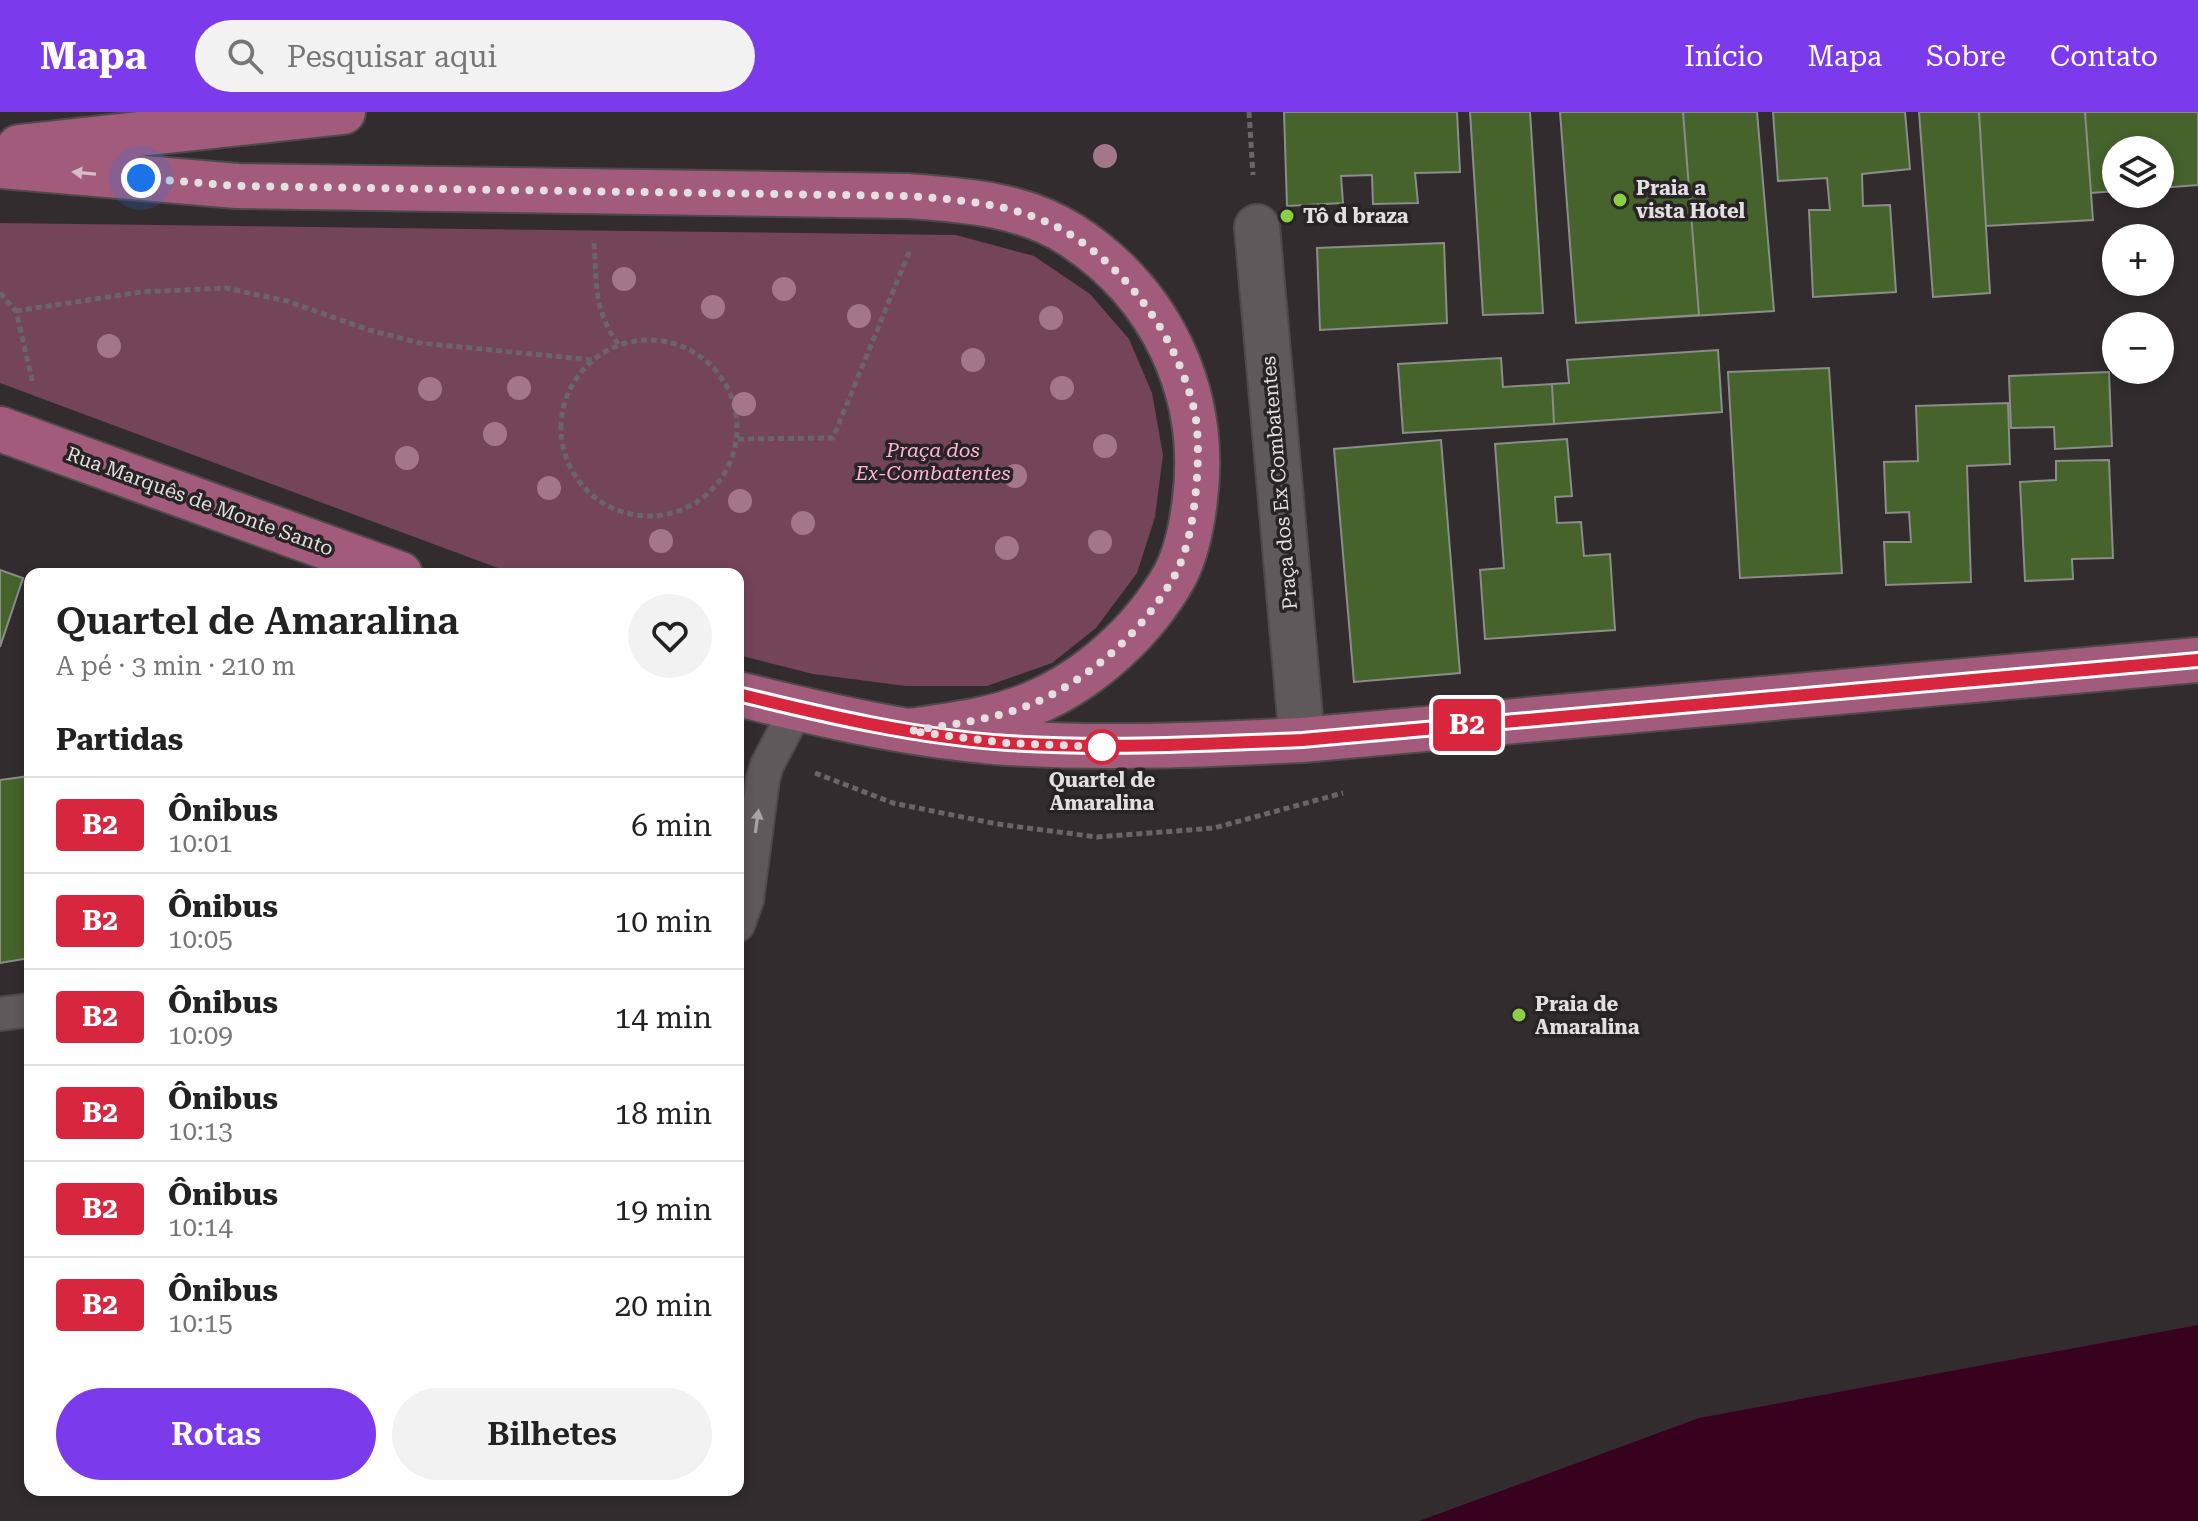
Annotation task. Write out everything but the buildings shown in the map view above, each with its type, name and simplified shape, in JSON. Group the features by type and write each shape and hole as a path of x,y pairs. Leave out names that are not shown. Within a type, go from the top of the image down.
{"main road":[{"path":"0,148 343,112"},
{"path":"0,166 237,186 908,196 963,200 1020,211 1070,235 1115,270 1148,310 1177,357 1195,412 1197,481 1192,528 1175,574 1149,611 1115,651 1077,680 1034,704 979,720 910,731"},
{"name":"Rua Marquês de Monte Santo","path":"0,429 383,568"},
{"path":"744,695 910,731 1006,743 1106,747 1302,740 2198,660"}],"street":[{"name":"Praça dos Ex Combatentes","path":"1257,227 1302,740"}],"lane":[{"path":"744,908 763,779 767,765 797,708"},
{"path":"0,1014 24,1011"}],"path":[{"path":"1249,112 1257,227"},
{"path":"594,242 597,301 605,326 619,345"},
{"path":"738,439 833,438 912,244"},
{"path":"16,311 141,292 226,288 287,301 369,330 420,343 593,360"},
{"path":"0,293 16,311 33,384"},
{"path":"649,340 679,345 705,360 725,382 736,410 738,439 730,464 717,485 698,503 673,513 648,517 622,513 598,501 578,482 566,458 561,431 564,404 575,379 593,360 619,345 649,340"}],"green space":[{"name":"Praça dos Ex-Combatentes","path":"0,223 956,235 1034,256 1090,294 1129,339 1152,393 1163,455 1155,517 1137,573 1096,628 1052,663 987,686 906,686 813,674 744,657 744,568 498,568 0,383"}],"shaded area":[{"path":"2198,1325 2198,1521 1419,1521 1699,1418"}],"bus line":[{"name":"B2","path":"744,695 853,721 1006,743 1179,746 1302,740 2198,660"}],"place":[{"name":"Praia a vista Hotel","path":"1620,200"},
{"name":"Tô d braza","path":"1287,216"},
{"name":"Quartel de Amaralina","path":"1102,747"},
{"name":"Praia de Amaralina","path":"1519,1015"}],"route":[{"path":"141,178 237,186 908,196 963,200 1020,211 1070,235 1115,270 1148,310 1177,357 1195,412 1197,481 1192,528 1175,574 1149,611 1115,651 1077,680 1034,704 979,720 910,731 1006,743 1106,747 1102,747"}]}
